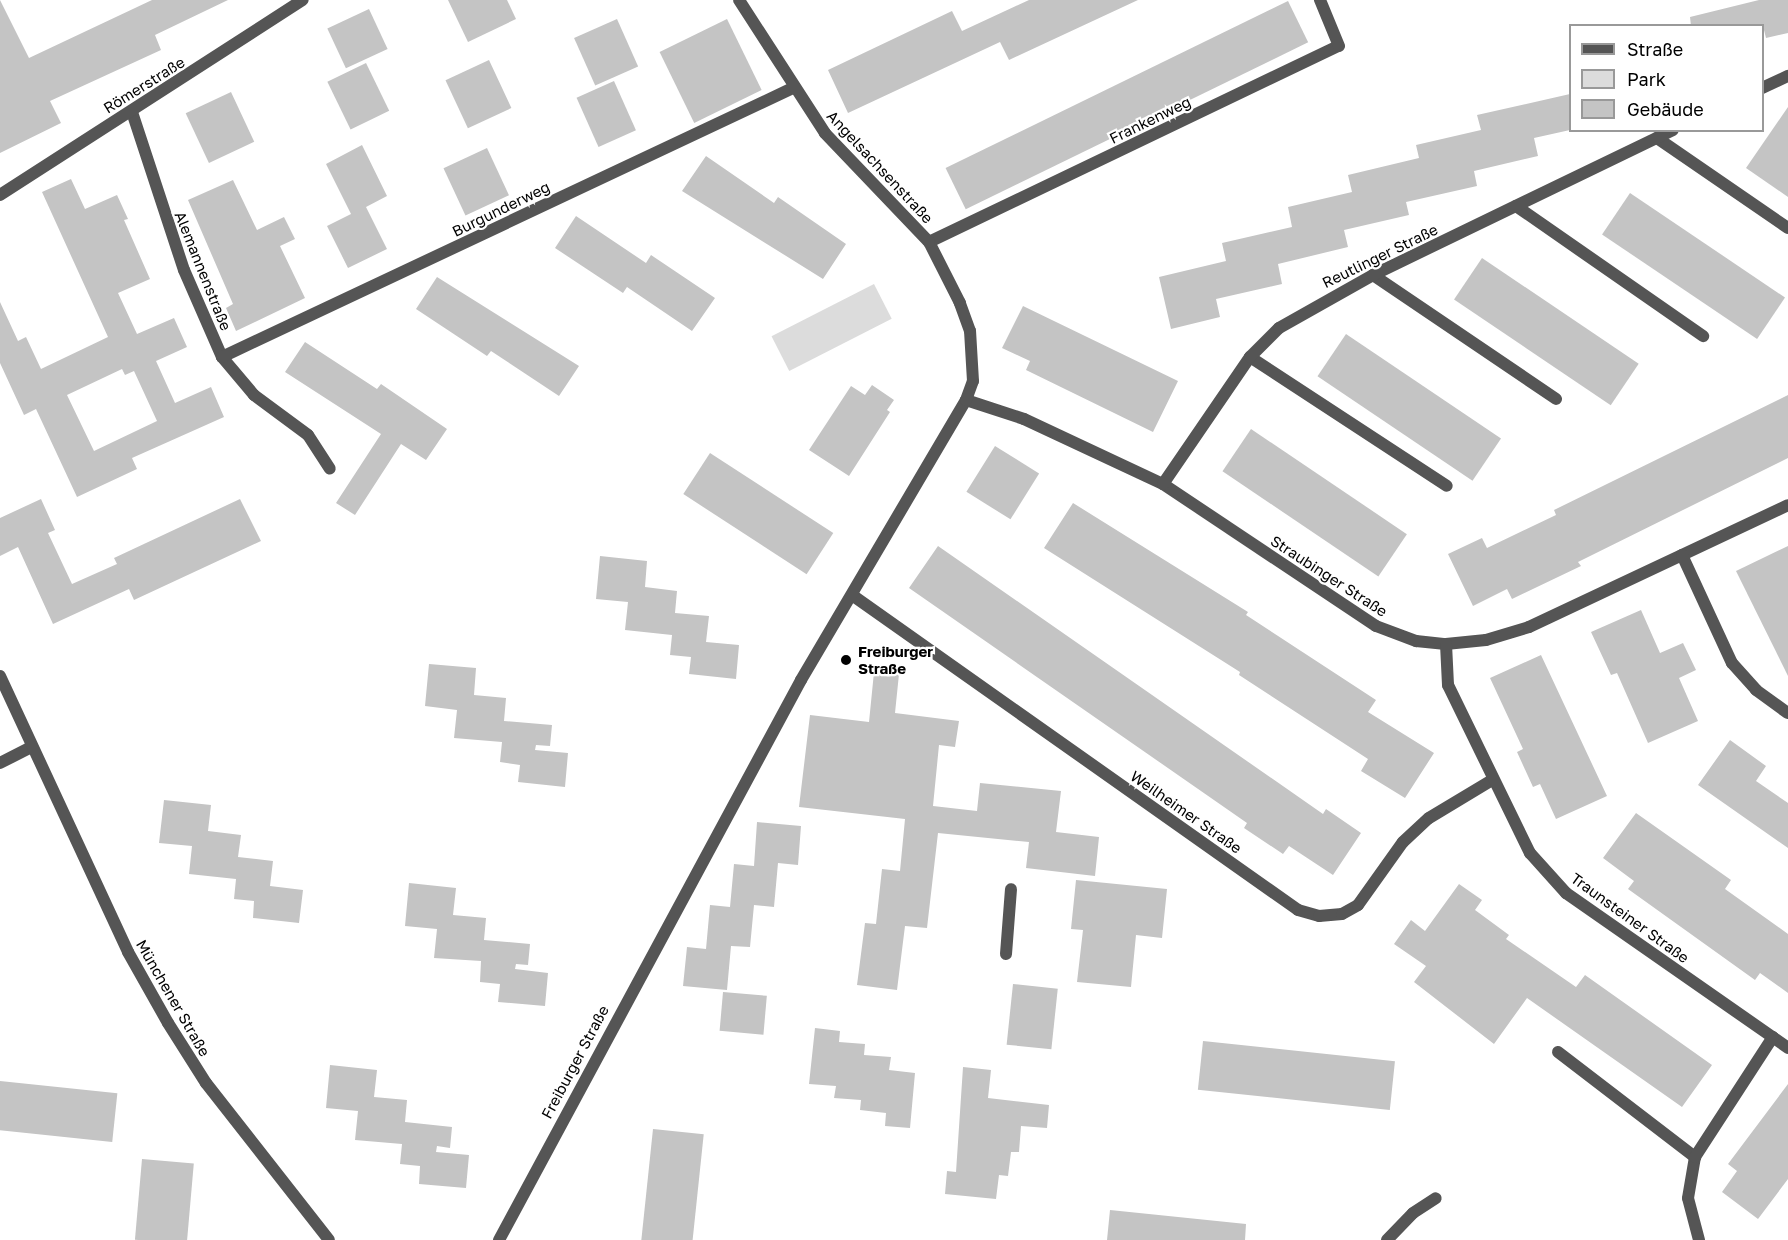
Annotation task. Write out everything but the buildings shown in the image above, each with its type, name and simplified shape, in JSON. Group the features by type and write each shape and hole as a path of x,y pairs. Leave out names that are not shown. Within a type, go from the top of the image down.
{"street":[{"name":"Römerstraße","path":"0,195 303,0"},
{"name":"Angelsachsenstraße","path":"739,0 793,88 825,133 929,242 960,303 970,331 974,362 966,400"},
{"name":"Frankenweg","path":"929,242 1339,46 1320,0"},
{"path":"1764,87 1788,76"},
{"name":"Burgunderweg","path":"222,357 793,88"},
{"name":"Alemannenstraße","path":"132,112 184,270 222,357 254,395 308,435 330,469"},
{"name":"Reutlinger Straße","path":"1163,484 1250,357 1279,328 1373,275 1669,132"},
{"path":"1657,138 1788,228"},
{"path":"1516,206 1703,336"},
{"path":"1373,275 1556,399"},
{"path":"1250,357 1448,486"},
{"name":"Straubinger Straße","path":"966,400 1024,419 1163,484 1376,626 1416,640 1446,644 1486,640 1529,627 1788,505"},
{"name":"Freiburger Straße","path":"499,1240 693,875 966,400"},
{"path":"1682,555 1732,663 1756,690 1788,713"},
{"name":"Weilheimer Straße","path":"852,595 1298,910 1319,916 1342,914 1358,905 1403,842 1428,818 1492,780"},
{"name":"Traunsteiner Straße","path":"1446,644 1448,685 1492,780 1530,853 1566,893 1788,1048"},
{"name":"Münchener Straße","path":"0,676 128,952 168,1023 206,1083 329,1240"},
{"path":"0,763 32,747"},
{"path":"1006,954 1011,889"},
{"path":"1699,1240 1688,1198 1695,1157 1773,1037"},
{"path":"1558,1052 1695,1157"},
{"path":"1387,1240 1413,1213 1436,1198"}],"green space":[{"path":"874,284 892,319 789,371 772,336"}],"place":[{"name":"Freiburger Straße","path":"846,660"}]}
